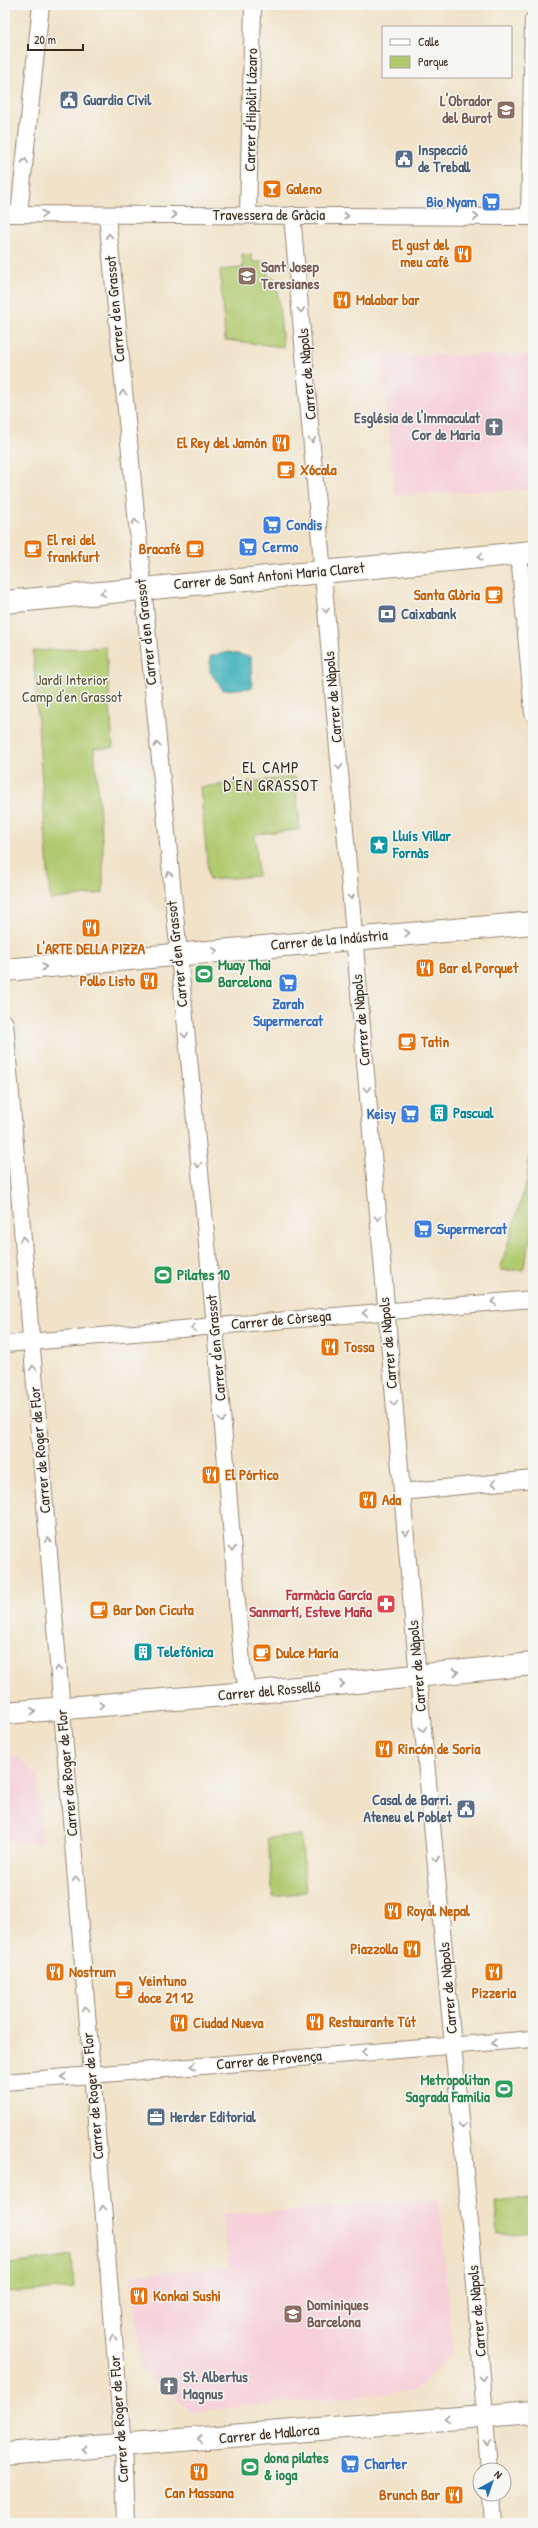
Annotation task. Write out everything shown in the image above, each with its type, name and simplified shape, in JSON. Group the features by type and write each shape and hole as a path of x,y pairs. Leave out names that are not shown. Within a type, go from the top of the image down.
{"main road":[{"name":"Carrer de Sant Antoni Maria Claret","path":"5,602 526,553"},
{"name":"Carrer de la Indústria","path":"5,970 533,923"},
{"name":"Carrer del Rosselló","path":"5,1713 248,1693 418,1677 533,1664"},
{"name":"Carrer de Mallorca","path":"5,2454 123,2446 533,2412"}],"street":[{"path":"12,214 41,5"},
{"name":"Carrer d'Hipòlit Lázaro","path":"248,215 253,5"},
{"path":"531,217 533,20"},
{"name":"Travessera de Gràcia","path":"12,214 531,217"},
{"name":"Carrer d'en Grassot","path":"107,215 177,955 215,1326 242,1664 248,1693"},
{"name":"Carrer de Nàpols","path":"292,215 418,1677 454,2046 486,2415 489,2462"},
{"path":"526,553 533,713"},
{"name":"Carrer de Roger de Flor","path":"5,1023 123,2446 126,2523"},
{"name":"Carrer de Còrsega","path":"5,1344 533,1299"},
{"path":"402,1492 533,1479"},
{"name":"Carrer de Provença","path":"5,2082 533,2039"},
{"path":"492,2502 493,2523"}],"shaded area":[{"path":"381,355 533,355 533,489 395,495"},
{"path":"5,1747 37,1775 42,1844 5,1841"},
{"name":"Dominiques Barcelona","path":"439,2198 453,2352 415,2391 193,2411 141,2371 132,2275 229,2267 222,2214 326,2208"}],"green space":[{"path":"242,254 251,255 253,262 266,262 268,277 273,277 277,281 283,347 225,340 220,270 243,268"},
{"name":"Jardí Interior Camp d'en Grassot","path":"106,647 113,748 94,748 103,850 103,893 50,900 33,651"},
{"path":"295,777 300,830 255,834 258,876 209,880 200,787"},
{"path":"533,1120 533,1230 523,1270 500,1270 527,1180"},
{"path":"301,1835 306,1892 273,1896 267,1838"},
{"path":"533,2198 533,2232 498,2235 495,2202"},
{"path":"72,2255 74,2288 5,2293 5,2265"}],"water":[{"path":"229,652 251,657 252,688 223,690 210,672 210,656"}],"place":[{"name":"Guardia Civil","path":"69,100"},
{"name":"L'Obrador del Burot","path":"506,110"},
{"name":"Inspecció de Treball","path":"404,159"},
{"name":"Galeno","path":"272,189"},
{"name":"Bio Nyam","path":"491,202"},
{"name":"El gust del meu café","path":"463,254"},
{"name":"Sant Josep Teresianes","path":"247,276"},
{"name":"Malabar bar","path":"342,300"},
{"name":"Església de l'Immaculat Cor de Maria","path":"494,427"},
{"name":"El Rey del Jamón","path":"281,443"},
{"name":"Xócala","path":"286,470"},
{"name":"Condis","path":"272,525"},
{"name":"Cermo","path":"248,547"},
{"name":"El rei del frankfurt","path":"33,549"},
{"name":"Bracafé","path":"195,549"},
{"name":"Santa Glòria","path":"494,595"},
{"name":"Caixabank","path":"387,614"},
{"name":"Lluís Villar Fornàs","path":"379,845"},
{"name":"L'ARTE DELLA PIZZA","path":"91,928"},
{"name":"Bar el Porquet","path":"425,968"},
{"name":"Muay Thai Barcelona","path":"204,974"},
{"name":"Pollo Listo","path":"149,981"},
{"name":"Zarah Supermercat","path":"288,983"},
{"name":"Tatin","path":"407,1042"},
{"name":"Pascual","path":"439,1113"},
{"name":"Keisy","path":"410,1114"},
{"name":"Supermercat","path":"423,1229"},
{"name":"Pilates 10","path":"163,1275"},
{"name":"Tossa","path":"330,1347"},
{"name":"El Pórtico","path":"211,1475"},
{"name":"Ada","path":"368,1500"},
{"name":"Farmàcia García Sanmartí, Esteve Maña","path":"386,1604"},
{"name":"Bar Don Cicuta","path":"99,1610"},
{"name":"Telefónica","path":"143,1652"},
{"name":"Dulce María","path":"262,1653"},
{"name":"Rincón de Soria","path":"384,1749"},
{"name":"Casal de Barri. Ateneu el Poblet","path":"466,1809"},
{"name":"Royal Nepal","path":"393,1911"},
{"name":"Piazzolla","path":"412,1949"},
{"name":"Nostrum","path":"55,1972"},
{"name":"Pizzeria","path":"494,1972"},
{"name":"Veintuno doce 21 12","path":"124,1990"},
{"name":"Restaurante Tút","path":"315,2022"},
{"name":"Ciudad Nueva","path":"179,2023"},
{"name":"Metropolitan Sagrada Familia","path":"504,2089"},
{"name":"Herder Editorial","path":"156,2117"},
{"name":"Konkai Sushi","path":"139,2296"},
{"name":"Dominiques Barcelona","path":"293,2314"},
{"name":"St. Albertus Magnus","path":"169,2386"},
{"name":"Charter","path":"350,2464"},
{"name":"dona pilates & ioga","path":"250,2467"},
{"name":"Can Massana","path":"199,2472"},
{"name":"Brunch Bar","path":"454,2495"}],"district":[{"name":"EL CAMP D'EN GRASSOT","path":"271,776"}]}
